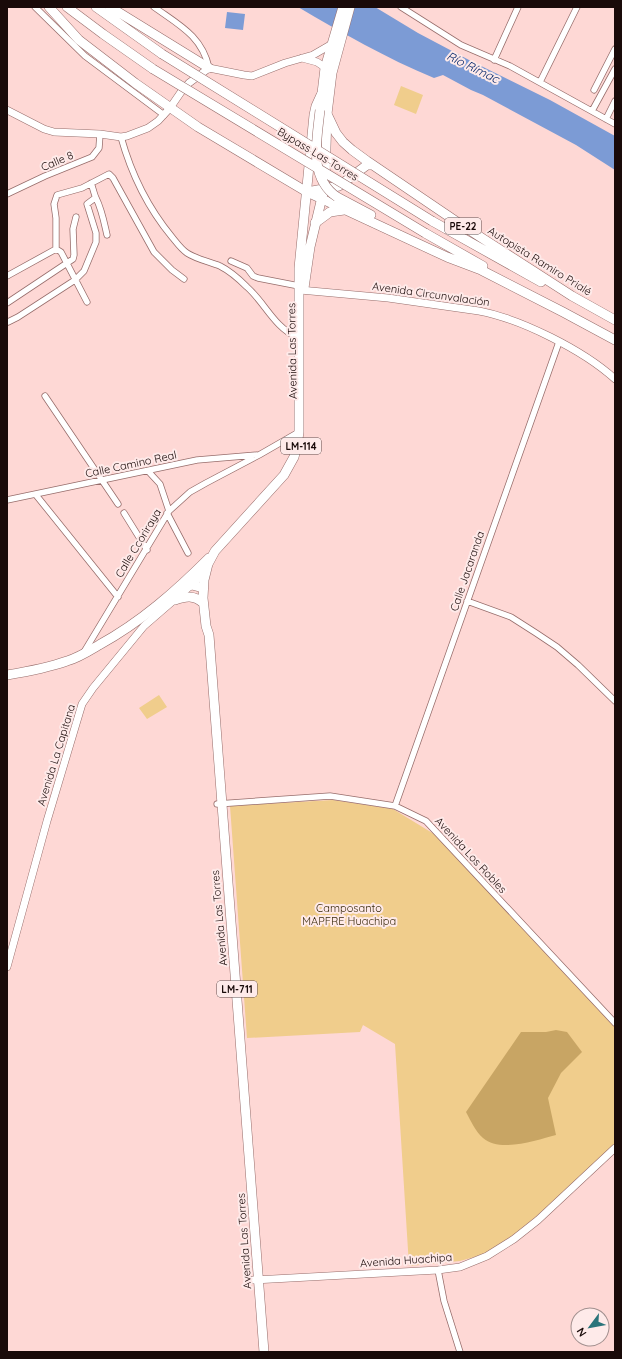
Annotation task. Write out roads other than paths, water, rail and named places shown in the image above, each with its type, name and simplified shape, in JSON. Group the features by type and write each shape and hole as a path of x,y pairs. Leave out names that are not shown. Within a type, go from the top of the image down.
{"main road":[{"path":"49,7 79,40 135,83 167,111 198,127 307,192 447,257 484,271"},
{"name":"Bypass Las Torres","path":"67,7 153,69 425,233 563,312"},
{"name":"Bypass Las Torres","path":"96,7 162,54 432,221 541,282 572,296"},
{"path":"110,7 209,68"},
{"name":"Avenida Las Torres","path":"206,569 284,483 299,456 304,432 304,385 299,268 314,115 316,106 322,94 343,7"},
{"name":"Avenida Las Torres","path":"335,42 350,7"},
{"name":"Avenida Las Torres","path":"264,1352 256,1280 219,804 204,636 206,626 203,588 206,569 215,551 284,475 294,457 297,446 299,432 298,338 300,289 324,188 324,112 328,70"},
{"name":"PE-22","path":"322,94 324,112 316,150 317,166 325,186 337,197 484,271 615,340"},
{"name":"Autopista Ramiro Prialé","path":"324,112 343,142 372,165 572,296 615,320"},
{"path":"307,192 339,186 367,165 372,165"},
{"path":"315,223 330,212 345,210"},
{"name":"LM-114","path":"7,675 67,661 114,637 148,614 181,586 215,551"},
{"path":"181,586 192,585 203,588"},
{"path":"175,600 184,597 192,597 197,598 203,603"},
{"name":"Avenida Las Torres","path":"256,1280 258,1352"}],"street":[{"path":"34,7 85,56 167,111"},
{"path":"154,7 190,33 197,40 204,53 209,68"},
{"path":"401,7 461,45 540,82 615,124"},
{"path":"494,60 518,7"},
{"path":"540,82 577,7"},
{"path":"7,110 44,129 54,132 100,134 121,137 132,135 148,128 158,121 189,83 209,68 244,76 252,76 285,63 313,55 335,42"},
{"path":"594,90 615,49"},
{"path":"302,58 317,62 328,70"},
{"path":"592,111 615,69"},
{"path":"606,118 615,101"},
{"name":"Calle 8","path":"7,194 45,176 92,157 96,154 99,148 100,134"},
{"path":"121,137 133,171 145,197 163,227 182,249 188,254 222,267 233,274 249,288 288,334 298,338"},
{"path":"56,249 57,230 54,200 57,195 82,188 110,174 154,252 172,270 184,279"},
{"path":"91,183 95,198 100,206 107,235"},
{"path":"7,321 18,317 75,280 84,271 96,242 96,233 87,204 95,198"},
{"path":"7,302 73,259 73,229 76,217"},
{"path":"56,249 61,252 87,302"},
{"path":"7,276 56,249"},
{"path":"231,261 247,268 253,276 300,289"},
{"name":"Avenida Circunvalación","path":"300,289 388,298 485,312 523,325 559,342 588,358 615,379"},
{"name":"Calle Jacaranda","path":"395,806 559,342"},
{"path":"45,396 118,504"},
{"name":"Calle Ccoriraya","path":"83,654 147,550 168,512 190,492 260,455 299,432"},
{"name":"Calle Camino Real","path":"7,500 197,460 260,455"},
{"path":"148,471 160,484 168,512 188,553"},
{"path":"36,495 118,596"},
{"path":"124,514 147,550"},
{"name":"Avenida La Capitana","path":"7,966 47,821 82,704 93,688 144,626 192,585 206,569"},
{"path":"467,601 511,617 557,647 578,664 615,701"},
{"name":"Avenida Los Robles","path":"219,804 330,796 395,806 426,821 615,1023"},
{"name":"Avenida Huachipa","path":"256,1280 438,1270 460,1267 487,1256 514,1239 538,1220 615,1148"},
{"path":"438,1270 444,1301 460,1352"}],"water":[{"name":"Río Rímac","path":"298,7 375,7 418,33 550,100 615,136 615,170 576,145 483,95 443,75 434,78 381,54"},
{"path":"227,12 245,14 243,30 225,28"}],"park label":[{"name":"Camposanto MAPFRE Huachipa","path":"349,914"}]}
